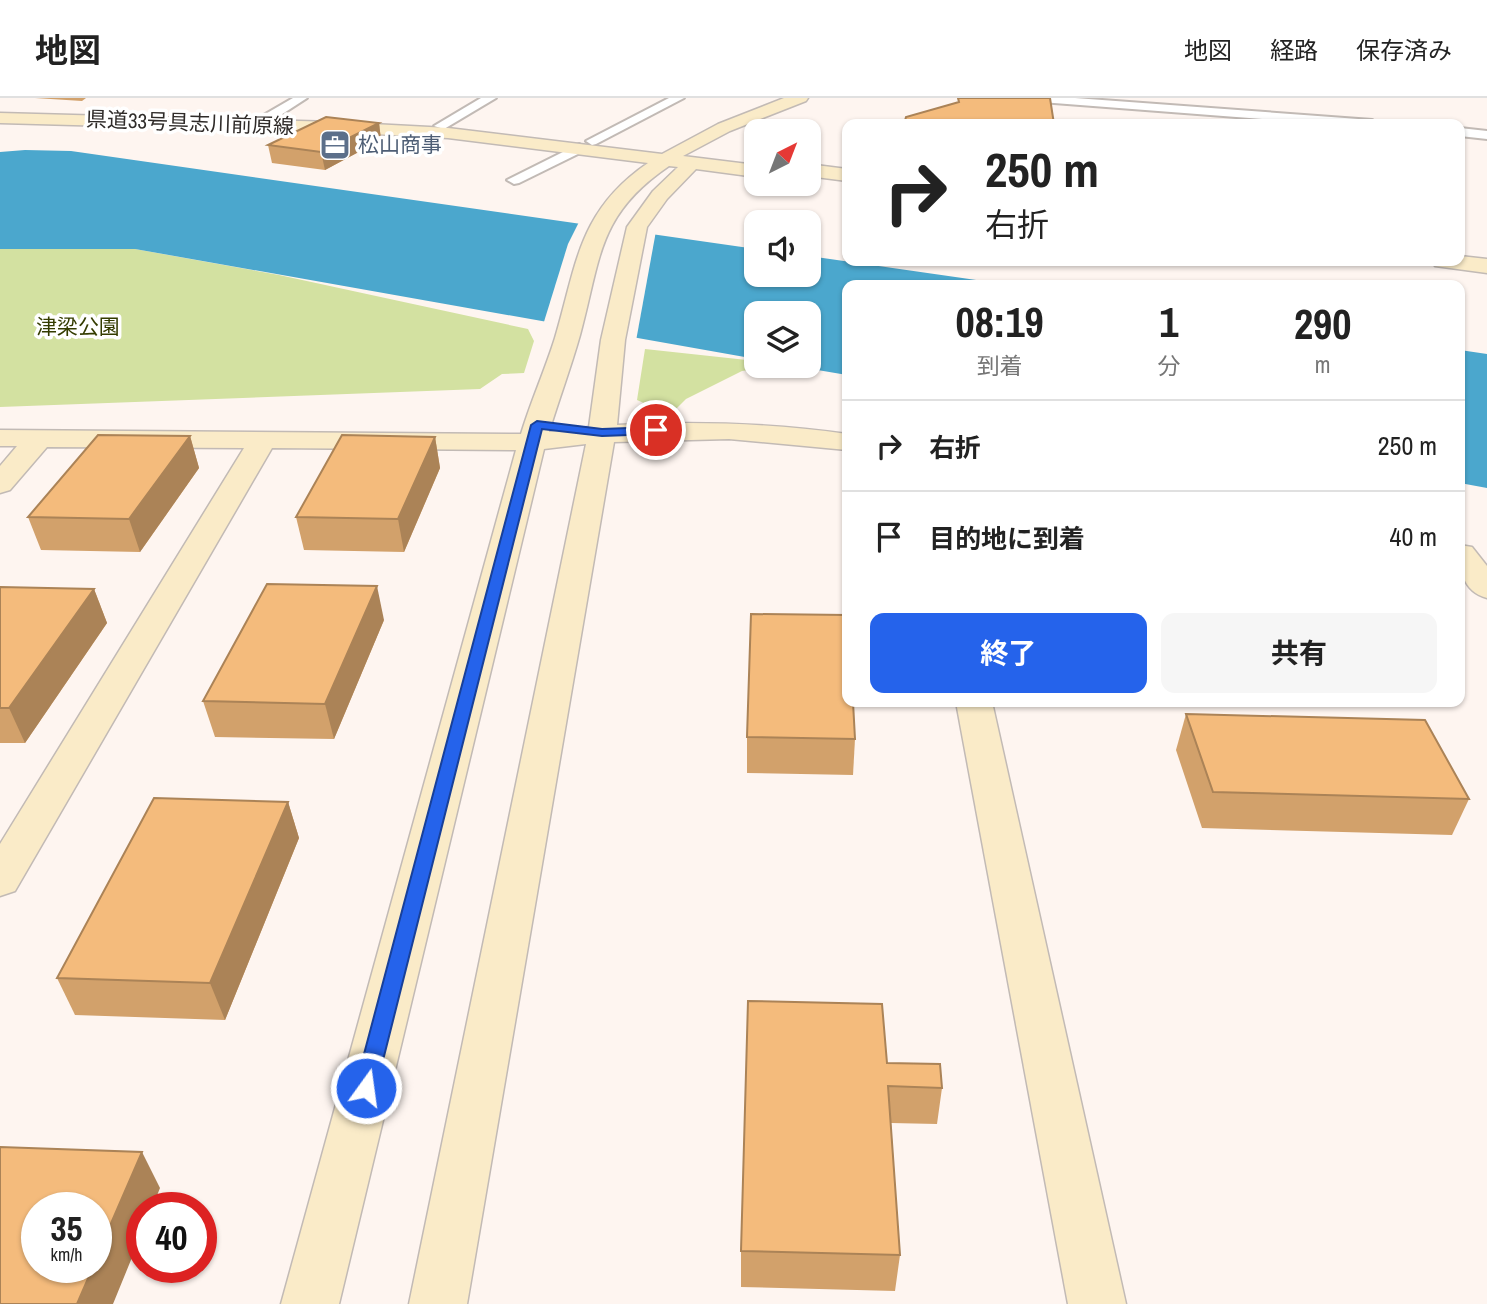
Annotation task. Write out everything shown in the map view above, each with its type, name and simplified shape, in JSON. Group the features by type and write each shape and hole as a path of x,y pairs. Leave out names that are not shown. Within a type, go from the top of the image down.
{"main road":[{"name":"県道33号具志川前原線","path":"686,158 744,162"}],"street":[{"path":"266,119 302,98"},
{"path":"440,126 490,98"},
{"path":"514,180 678,98"},
{"path":"438,1304 602,433 612,340 630,252 638,228 686,158 743,119 800,98"},
{"path":"310,1304 535,433 569,333 584,272 601,222 626,191 742,128 817,98"},
{"path":"1028,98 1318,119"},
{"name":"県道33号具志川前原線","path":"0,111 440,126 686,158 744,169"},
{"name":"県道33号具志川前原線","path":"0,118 394,129 585,144"},
{"path":"1465,133 1487,135"},
{"path":"821,172 842,174"},
{"path":"821,180 842,182"},
{"path":"1465,256 1487,258"},
{"path":"1465,264 1487,266"},
{"path":"0,424 535,433 765,432 842,441"},
{"path":"0,438 264,439 535,433"},
{"path":"0,484 40,438"},
{"path":"0,880 264,439"},
{"path":"1469,556 1487,588"},
{"path":"975,707 1097,1304"}],"green space":[{"name":"津梁公園","path":"0,249 135,249 279,275 528,329 534,341 524,373 502,374 480,389 0,407"},
{"path":"645,349 744,360 744,371 686,399 670,415 637,400"}],"water":[{"path":"71,151 744,247 744,287 821,287 821,258 842,261 842,266 879,266 976,280 842,280 842,374 821,371 821,301 744,301 744,357 135,249 0,249 0,152"},
{"path":"1465,351 1487,354 1487,488 1465,484"}],"pier":[{"path":"580,220 656,231 636,341 543,325 568,244"}],"building":[{"path":"958,98 1050,98 1053,119 905,119 959,102"},
{"path":"326,117 379,123 321,152 268,145"},
{"path":"98,435 190,436 129,519 28,517"},
{"path":"342,435 435,437 398,519 296,517"},
{"path":"267,584 377,586 325,704 203,701"},
{"path":"0,587 94,589 9,708 0,708"},
{"path":"751,614 842,615 842,707 853,707 855,739 747,737"},
{"path":"1186,714 1425,720 1469,799 1213,792"},
{"path":"154,798 288,802 210,983 57,978"},
{"path":"748,1001 882,1004 887,1063 940,1064 942,1088 888,1086 900,1255 741,1251"},
{"path":"0,1147 142,1152 112,1221 112,1192 21,1192 21,1283 86,1283 77,1304 0,1304"}],"place":[{"name":"松山商事","path":"335,145"}],"route":[{"path":"366,1088 537,425 602,433 656,430"}]}
